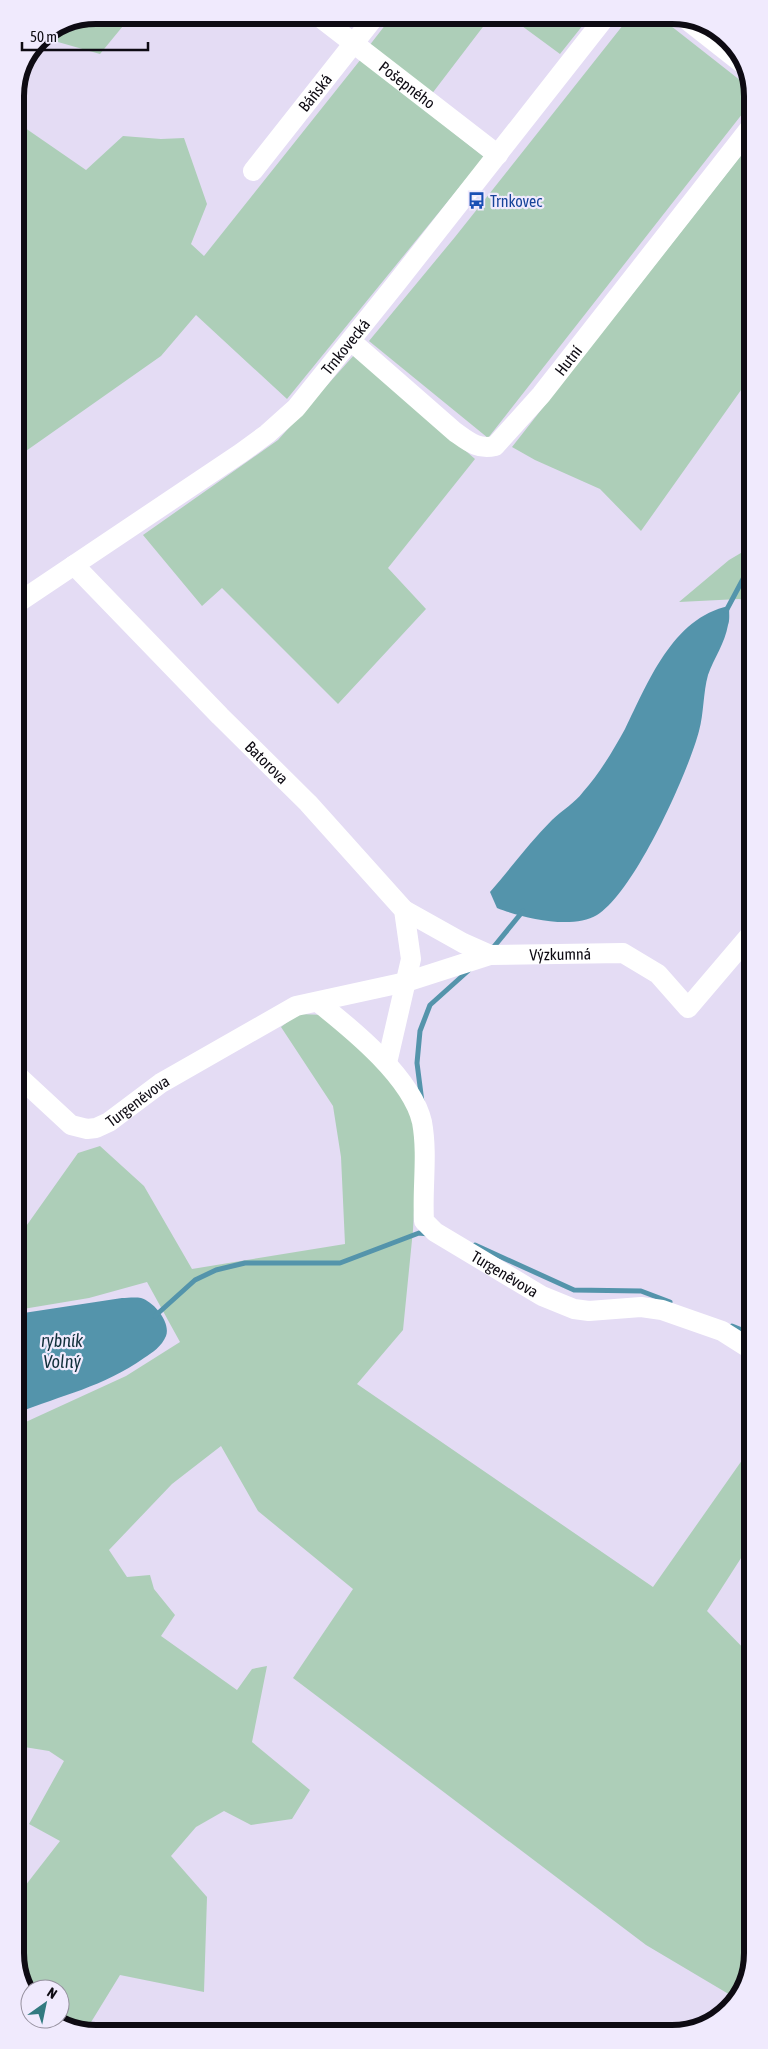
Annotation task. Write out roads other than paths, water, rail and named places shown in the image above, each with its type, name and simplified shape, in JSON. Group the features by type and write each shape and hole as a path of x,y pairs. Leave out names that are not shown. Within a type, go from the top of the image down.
{"street":[{"name":"Pošepného","path":"328,24 498,155"},
{"name":"Báňská","path":"253,171 369,24"},
{"name":"Trnkovecká","path":"24,599 267,434 296,408 351,341 600,24"},
{"path":"697,28 731,55"},
{"name":"Hutní","path":"351,341 455,432 473,445 485,448 495,446 541,395 744,136"},
{"name":"Batorova","path":"74,565 220,716 308,803 404,910"},
{"path":"404,910 462,943 490,955"},
{"path":"387,1063 412,959 404,910"},
{"name":"Výzkumná","path":"319,1003 406,982 490,955 624,952 658,974 688,1008 744,943"},
{"name":"Turgeněvova","path":"24,1082 71,1125 82,1128 96,1128 110,1122 161,1083 296,1006 319,1003 347,1025 387,1063 419,1110 426,1162 422,1193 424,1221 435,1232 542,1296 574,1309 589,1311 641,1307 662,1310 722,1331 744,1345"}],"water":[{"path":"729,606 727,632 708,675 701,724 693,750 672,802 643,858 627,883 612,902 597,915 574,922 533,919 497,908 490,892 544,828 576,800 595,778 620,737 653,673 677,638 692,624 709,613"},
{"name":"rybník Volný","path":"122,1298 141,1298 146,1300 160,1313 164,1319 167,1331 164,1340 159,1346 129,1368 82,1390 24,1411 24,1313"}],"waterway":[{"path":"726,611 744,577"},
{"path":"492,949 523,911"},
{"path":"422,1102 417,1063 420,1031 430,1005 469,970"},
{"path":"155,1316 195,1280 216,1270 245,1263 340,1263 419,1233 428,1234"},
{"path":"475,1245 574,1290 641,1291 670,1302"},
{"path":"732,1326 744,1331"}],"place":[{"name":"Trnkovec","path":"476,201"}]}
